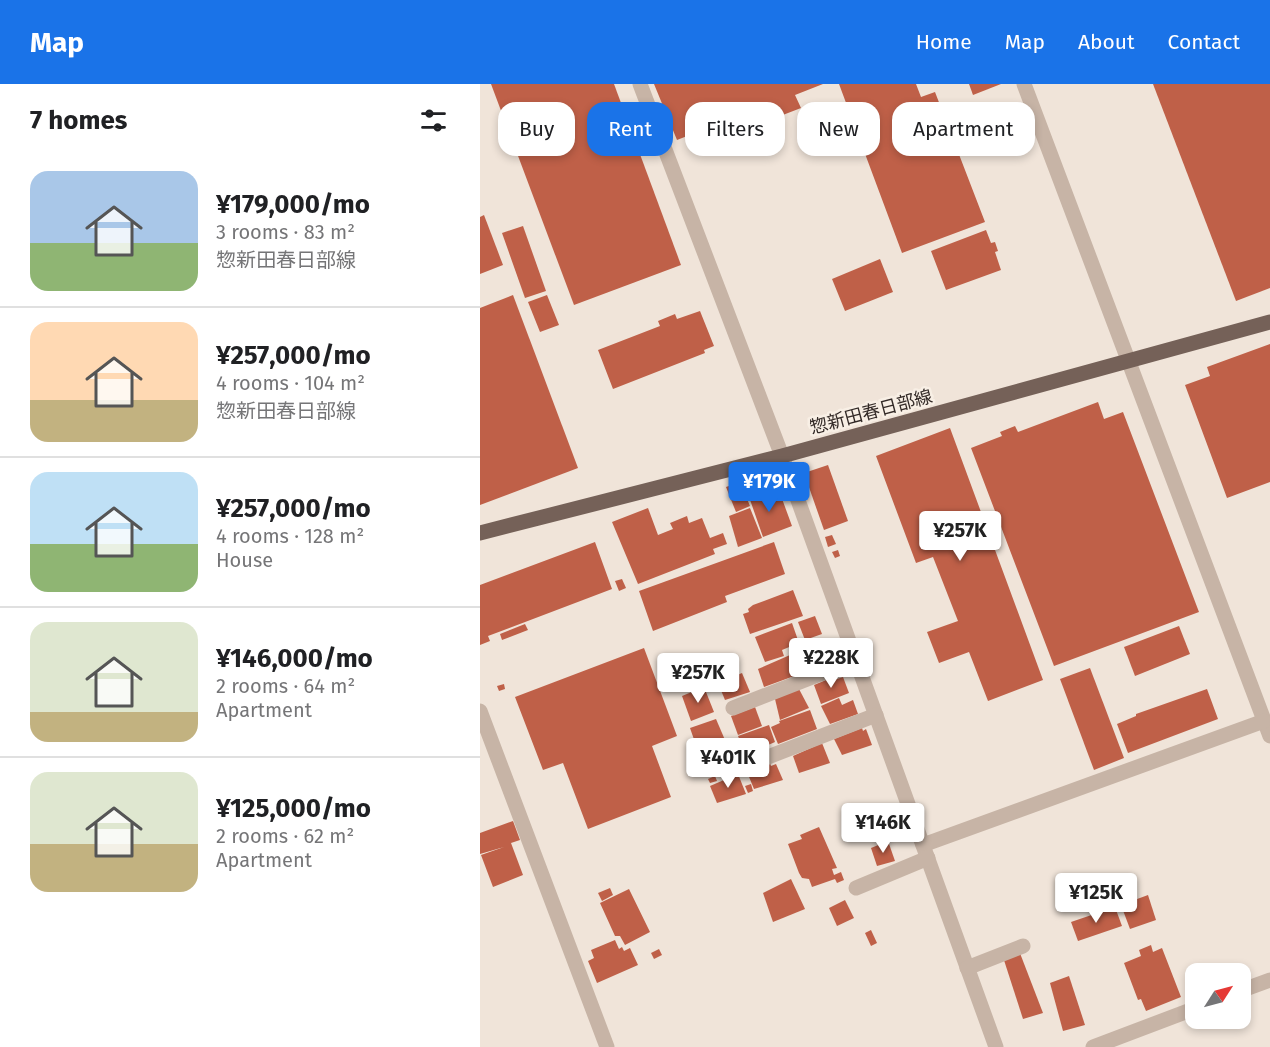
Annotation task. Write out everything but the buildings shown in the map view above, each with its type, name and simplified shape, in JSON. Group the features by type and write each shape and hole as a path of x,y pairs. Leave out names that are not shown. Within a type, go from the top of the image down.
{"main road":[{"name":"惣新田春日部線","path":"480,533 782,456 1270,322"}],"street":[{"path":"640,84 782,456 996,1047"},
{"path":"1024,84 1270,736"},
{"path":"733,708 856,660"},
{"path":"480,711 607,1047"},
{"path":"750,764 876,715"},
{"path":"856,888 925,851 1264,721"},
{"path":"968,968 1023,946"},
{"path":"1251,987 1270,980"},
{"path":"1093,1047 1185,1012"}]}
